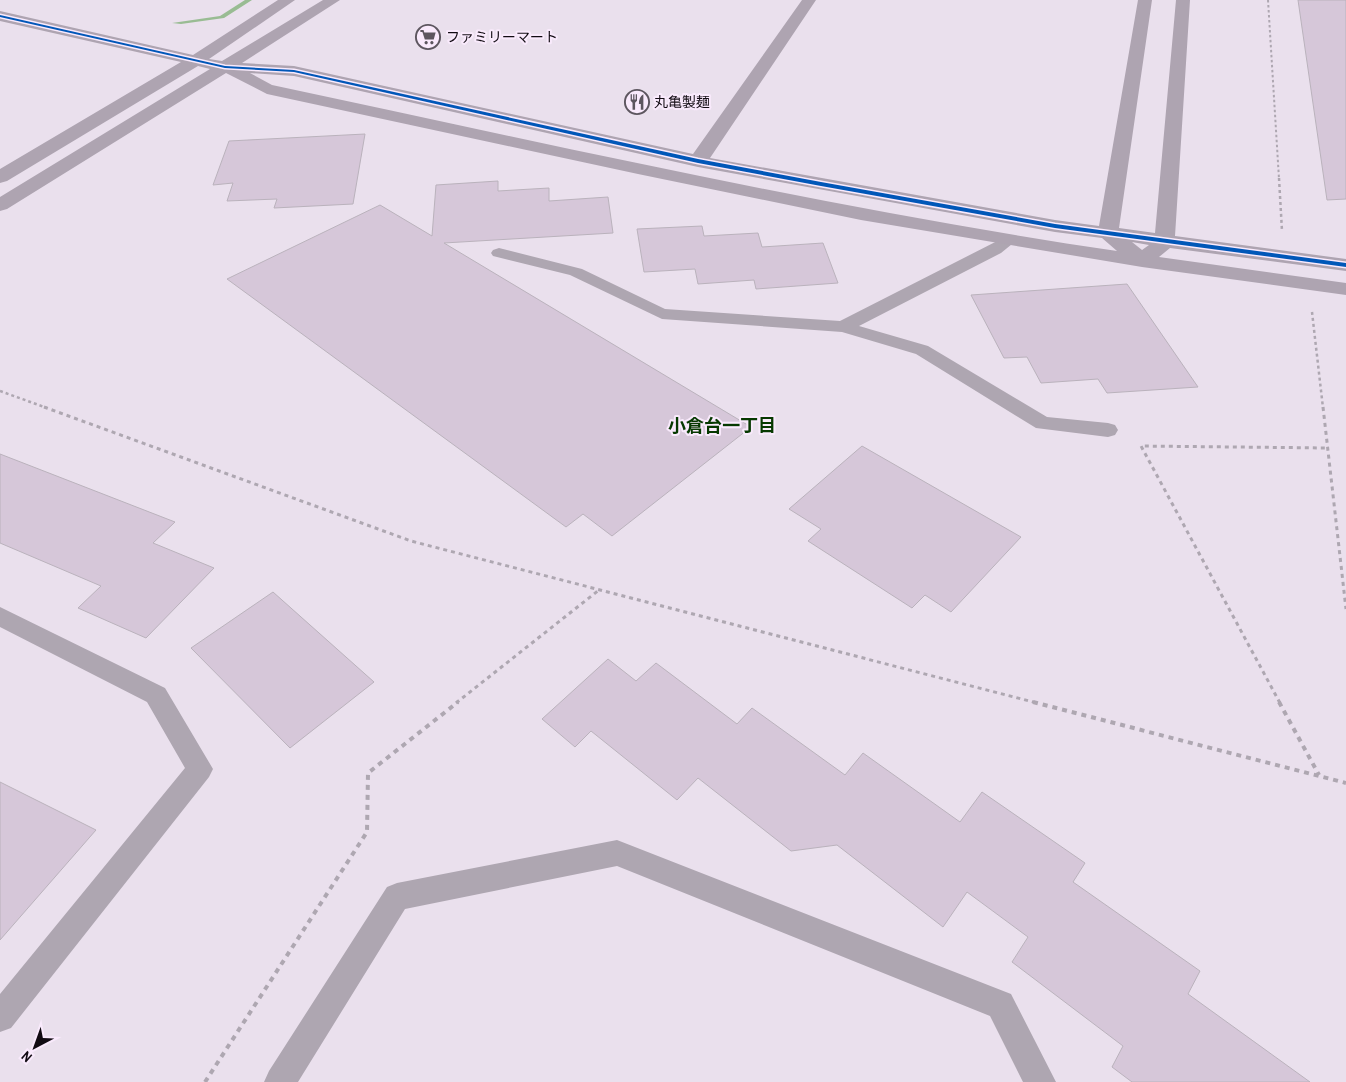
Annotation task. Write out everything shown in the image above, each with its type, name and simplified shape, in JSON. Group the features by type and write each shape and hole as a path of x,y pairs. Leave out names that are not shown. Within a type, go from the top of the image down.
{"street":[{"path":"0,177 196,60 288,0"},
{"path":"0,205 333,0"},
{"path":"698,161 809,0"},
{"path":"1108,234 1145,0"},
{"path":"1142,261 1164,242 1183,0"},
{"path":"0,16 225,67 294,71 698,161 874,194 1108,234 1346,265"},
{"path":"225,67 267,89 679,178 861,214 1009,240 1142,261 1346,289"},
{"path":"1108,234 1142,261"}],"lane":[{"path":"843,327 995,250 1009,240"},
{"path":"499,253 576,272 662,314 843,327 922,350 1043,424 1108,430"},
{"path":"0,616 156,695 200,769 4,1005"},
{"path":"280,1082 397,897 617,852 1000,1006 1040,1082"}],"path":[{"path":"1268,0 1283,239"},
{"path":"1312,309 1346,609"},
{"path":"0,391 411,541 1346,783"},
{"path":"1319,776 1141,446 1328,448"},
{"path":"205,1082 367,832 368,773 599,590"}],"shaded area":[{"path":"245,0 252,0 224,18 181,24 172,23 220,16"}],"building":[{"path":"1298,0 1346,0 1346,199 1327,200"},
{"path":"365,134 353,204 274,208 277,199 227,201 233,183 213,185 229,141"},
{"path":"498,181 498,191 549,188 549,201 608,197 613,233 444,243 751,427 612,536 583,514 566,527 227,279 380,205 432,236 436,185"},
{"path":"702,226 704,236 758,233 762,247 823,243 838,283 756,289 754,280 698,284 695,269 644,272 637,229"},
{"path":"1127,284 1198,387 1107,393 1098,379 1041,383 1027,357 1004,358 971,295"},
{"path":"862,446 1021,537 951,612 925,595 912,608 808,541 821,529 789,509"},
{"path":"0,454 175,522 153,543 214,568 146,638 78,608 101,586 0,543"},
{"path":"273,592 374,682 290,748 191,648"},
{"path":"608,659 636,681 656,663 737,724 752,708 845,775 863,753 960,822 982,792 1085,863 1073,882 1200,971 1188,994 1310,1082 1132,1082 1112,1067 1123,1046 1012,962 1028,937 967,892 943,927 837,845 791,851 698,778 677,800 591,731 575,747 542,719"},
{"path":"0,782 96,830 0,940"}],"cycle path":[{"path":"0,16 225,67 294,71 698,161 821,184 1055,226 1346,265"}],"place":[{"name":"ファミリーマート","path":"428,37"},
{"name":"丸亀製麺","path":"637,102"}],"district":[{"name":"小倉台一丁目","path":"722,425"}]}
